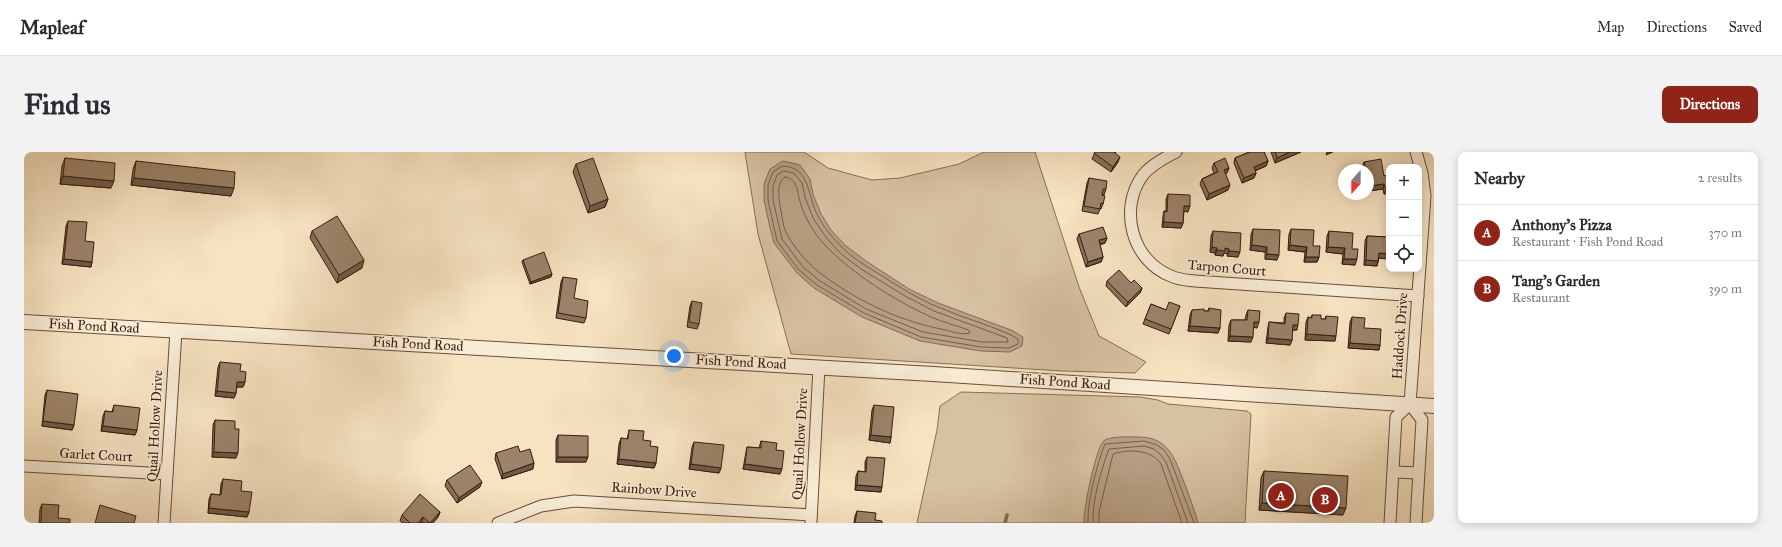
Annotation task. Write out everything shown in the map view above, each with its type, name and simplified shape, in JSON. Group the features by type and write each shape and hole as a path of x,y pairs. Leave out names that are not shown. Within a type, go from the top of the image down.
{"street":[{"name":"Tarpon Court","path":"1176,152 1159,161 1143,175 1134,194 1130,216 1135,241 1142,253 1150,262 1171,276 1195,281 1418,296"},
{"name":"Haddock Drive","path":"1410,404 1425,196 1422,173 1416,152"},
{"name":"Fish Pond Road","path":"24,322 819,367 1434,406"},
{"name":"Quail Hollow Drive","path":"164,523 176,331"},
{"name":"Quail Hollow Drive","path":"811,519 819,367"},
{"path":"1390,523 1396,418 1410,404 1422,420 1416,523"},
{"name":"Garlet Court","path":"24,466 167,474"},
{"path":"1394,472 1418,472"},
{"name":"Rainbow Drive","path":"498,523 541,506 574,501 811,519"}],"shaded area":[{"path":"745,152 804,152 828,168 872,180 900,178 959,164 984,152 1035,152 1079,287 1099,336 1146,362 1135,373 1062,371 791,354 758,234"},
{"path":"961,392 1140,397 1158,400 1168,404 1247,411 1251,414 1245,523 917,523 937,430 940,406"}],"water":[{"path":"783,161 800,165 810,179 813,194 821,214 831,230 846,246 909,289 938,303 1011,330 1023,337 1022,346 1010,352 981,351 920,341 862,317 814,288 797,273 774,243 769,223 764,200 764,184 770,169"},
{"path":"1112,438 1150,438 1158,441 1171,453 1186,487 1198,523 1084,523 1094,465 1101,444 1105,440"}],"building":[{"path":"1114,152 1120,157 1113,167 1094,153"},
{"path":"1250,152 1264,152 1268,161 1254,167 1256,173 1244,178 1235,158"},
{"path":"1275,152 1290,152 1277,158"},
{"path":"65,158 115,163 114,181 63,176"},
{"path":"593,158 608,199 590,206 576,164"},
{"path":"1225,158 1229,168 1224,170 1230,185 1209,194 1202,179 1218,172 1214,163"},
{"path":"1381,159 1384,176 1386,176 1386,189 1384,184 1374,185 1374,164 1364,164 1364,162"},
{"path":"136,161 235,172 234,188 134,178"},
{"path":"1089,178 1107,181 1106,189 1103,189 1102,195 1105,196 1103,204 1101,203 1100,209 1084,206"},
{"path":"1168,194 1190,195 1190,206 1184,206 1183,223 1164,222 1164,211 1167,212"},
{"path":"337,216 364,260 339,275 312,231"},
{"path":"68,221 87,222 85,241 94,242 92,262 64,259"},
{"path":"1103,227 1107,238 1099,240 1103,257 1088,262 1079,234"},
{"path":"1253,229 1280,230 1279,255 1267,254 1267,247 1252,245"},
{"path":"1291,229 1314,230 1313,246 1320,246 1319,257 1306,257 1307,247 1290,245"},
{"path":"1213,231 1241,233 1240,252 1229,251 1229,249 1225,248 1225,251 1217,250 1217,248 1212,247"},
{"path":"1329,231 1353,233 1352,249 1358,249 1357,259 1344,259 1345,248 1328,247"},
{"path":"1367,236 1386,237 1386,254 1379,253 1378,261 1366,260"},
{"path":"544,252 552,274 531,282 523,260"},
{"path":"1119,270 1131,283 1134,280 1142,288 1128,302 1107,281"},
{"path":"563,277 577,279 574,298 588,301 586,318 558,313"},
{"path":"692,301 702,303 699,324 689,322"},
{"path":"1169,302 1180,306 1171,329 1145,319 1151,304 1166,310"},
{"path":"1209,308 1221,310 1220,328 1190,326 1192,310 1204,309 1204,311 1209,311"},
{"path":"1248,310 1260,311 1259,322 1254,322 1253,337 1230,336 1231,320 1247,320"},
{"path":"1286,313 1299,314 1298,325 1293,325 1292,340 1268,338 1269,322 1285,324"},
{"path":"1312,315 1321,315 1321,319 1326,319 1326,316 1338,317 1336,336 1307,334 1308,317 1312,318"},
{"path":"1352,317 1365,318 1364,328 1381,329 1380,345 1350,343"},
{"path":"220,362 241,364 240,371 246,372 245,382 237,382 236,393 217,391"},
{"path":"47,390 78,394 74,425 43,421"},
{"path":"114,405 140,408 137,430 103,426 105,411 113,412"},
{"path":"874,405 894,407 891,437 871,435"},
{"path":"215,420 235,421 235,429 239,429 238,453 214,452"},
{"path":"629,430 644,431 643,440 651,441 650,446 658,447 656,463 619,459 621,438 628,439"},
{"path":"558,435 588,436 588,457 558,457"},
{"path":"761,441 777,443 776,450 784,451 782,469 745,464 747,447 761,448"},
{"path":"694,442 724,445 721,468 691,464"},
{"path":"518,446 520,452 530,449 534,463 503,474 496,453"},
{"path":"867,457 885,458 882,487 857,485 858,471 866,472"},
{"path":"470,465 482,482 459,498 447,480"},
{"path":"1264,471 1348,476 1346,508 1262,503"},
{"path":"223,479 242,481 241,491 252,492 249,512 209,508 211,494 221,495"},
{"path":"420,494 440,512 430,523 423,517 418,523 410,523 402,515"},
{"path":"42,504 59,505 58,518 70,519 70,523 41,523"},
{"path":"100,505 136,516 134,523 95,523"},
{"path":"857,511 876,513 875,520 882,521 882,523 855,523"}],"waterway":[{"path":"1005,523 1007,515"}],"place":[{"name":"Anthony's Pizza","path":"1281,496"},
{"name":"Tang's Garden","path":"1325,500"}]}
